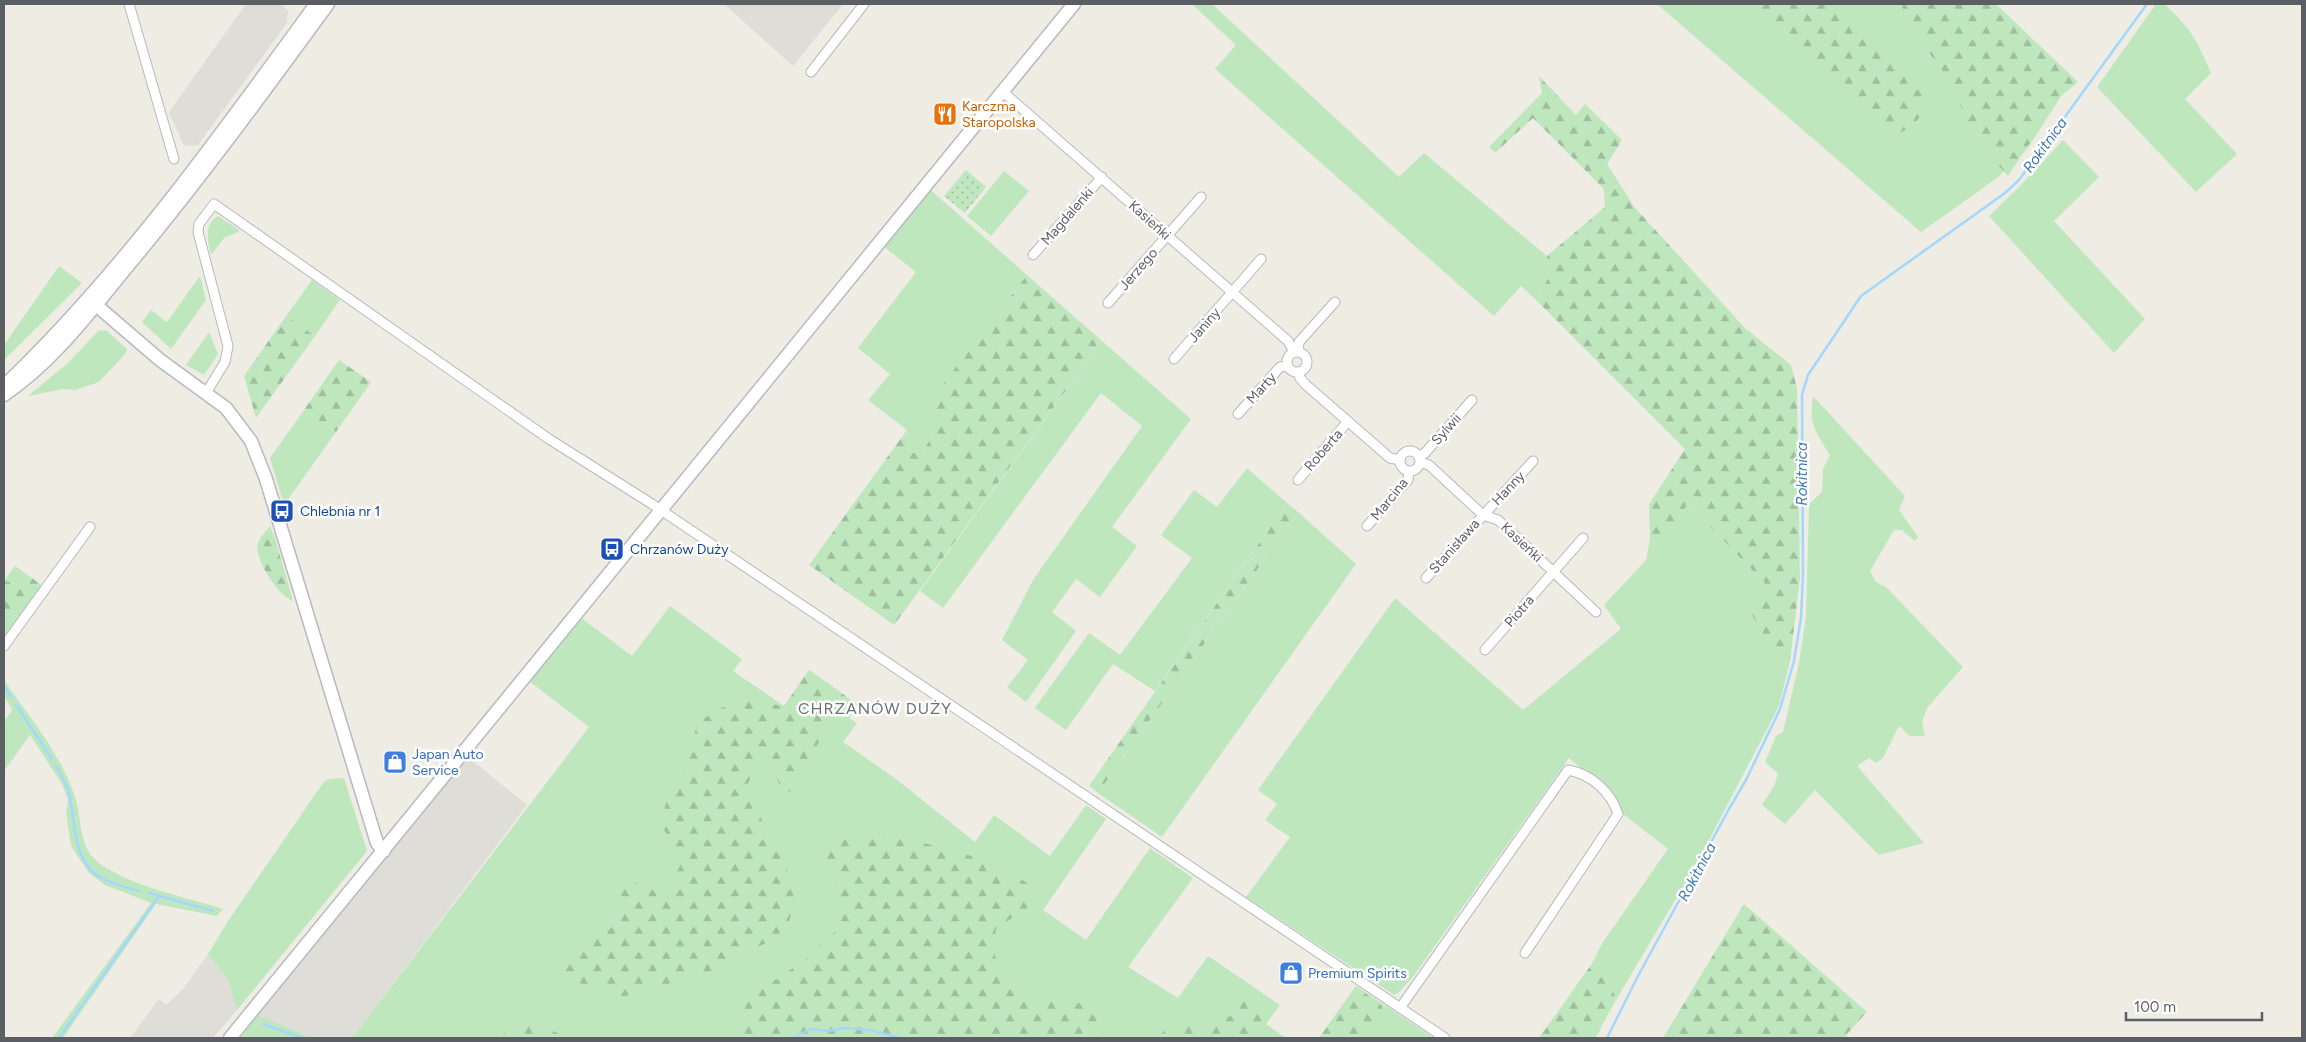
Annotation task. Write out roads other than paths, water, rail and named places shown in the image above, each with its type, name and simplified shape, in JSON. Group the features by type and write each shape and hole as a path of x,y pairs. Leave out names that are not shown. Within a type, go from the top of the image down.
{"street":[{"path":"129,4 174,159"},
{"path":"4,396 38,368 189,192 313,8 328,4"},
{"path":"811,72 864,4"},
{"path":"230,1038 1074,4"},
{"name":"Kasieńki","path":"1002,91 1233,292 1288,341 1296,352"},
{"name":"Magdalenki","path":"1033,255 1102,177"},
{"name":"Jerzego","path":"1108,303 1202,197"},
{"path":"206,393 221,369 228,346 198,232 199,224 214,204 549,439 661,510 1445,1038"},
{"name":"Janiny","path":"1174,359 1261,259"},
{"path":"4,386 93,302"},
{"path":"93,302 153,354 206,393 235,418 251,441 258,455 375,837 378,846 384,851"},
{"path":"1298,372 1287,366 1288,357 1296,352 1299,342 1335,302"},
{"path":"1296,352 1305,357 1307,363 1298,372"},
{"name":"Marty","path":"1238,414 1280,367 1287,366"},
{"path":"1298,372 1300,378 1306,384 1390,458 1400,460"},
{"name":"Sylwii","path":"1419,459 1472,400"},
{"name":"Roberta","path":"1298,480 1348,421"},
{"path":"1407,452 1416,453 1419,459 1415,470 1409,471 1403,469 1400,460 1407,452"},
{"name":"Kasieńki","path":"1419,459 1429,465 1483,514 1498,520 1596,612"},
{"name":"Hanny","path":"1483,514 1533,460"},
{"name":"Marcina","path":"1367,526 1408,480 1409,471"},
{"name":"Stanisława","path":"1426,578 1483,514"},
{"path":"4,646 90,527"},
{"name":"Piotra","path":"1485,650 1583,538"},
{"path":"1400,1008 1568,770 1579,772 1598,784 1613,800 1618,814 1525,952"}],"waterway":[{"name":"Rokitnica","path":"1607,1038 1638,976 1746,780 1780,709 1794,661 1801,618 1803,575 1802,395 1808,375 1861,296 2005,193 2019,180 2147,4"},
{"path":"4,687 11,697"},
{"path":"16,705 52,759"},
{"path":"56,766 68,790 76,839 83,860 90,869 103,879 139,891"},
{"path":"149,893 213,911"},
{"path":"59,1038 159,896"},
{"path":"263,1024 302,1038"},
{"path":"793,1038 810,1029 828,1031 845,1028 870,1030 900,1038"}],"place":[{"name":"Karczma Staropolska","path":"945,114"},
{"name":"Chlebnia nr 1","path":"282,511"},
{"name":"Chrzanów Duży","path":"612,549"},
{"name":"Japan Auto Service","path":"395,762"},
{"name":"Premium Spirits","path":"1291,973"}],"district":[{"name":"CHRZANÓW DUŻY","path":"875,708"}]}
